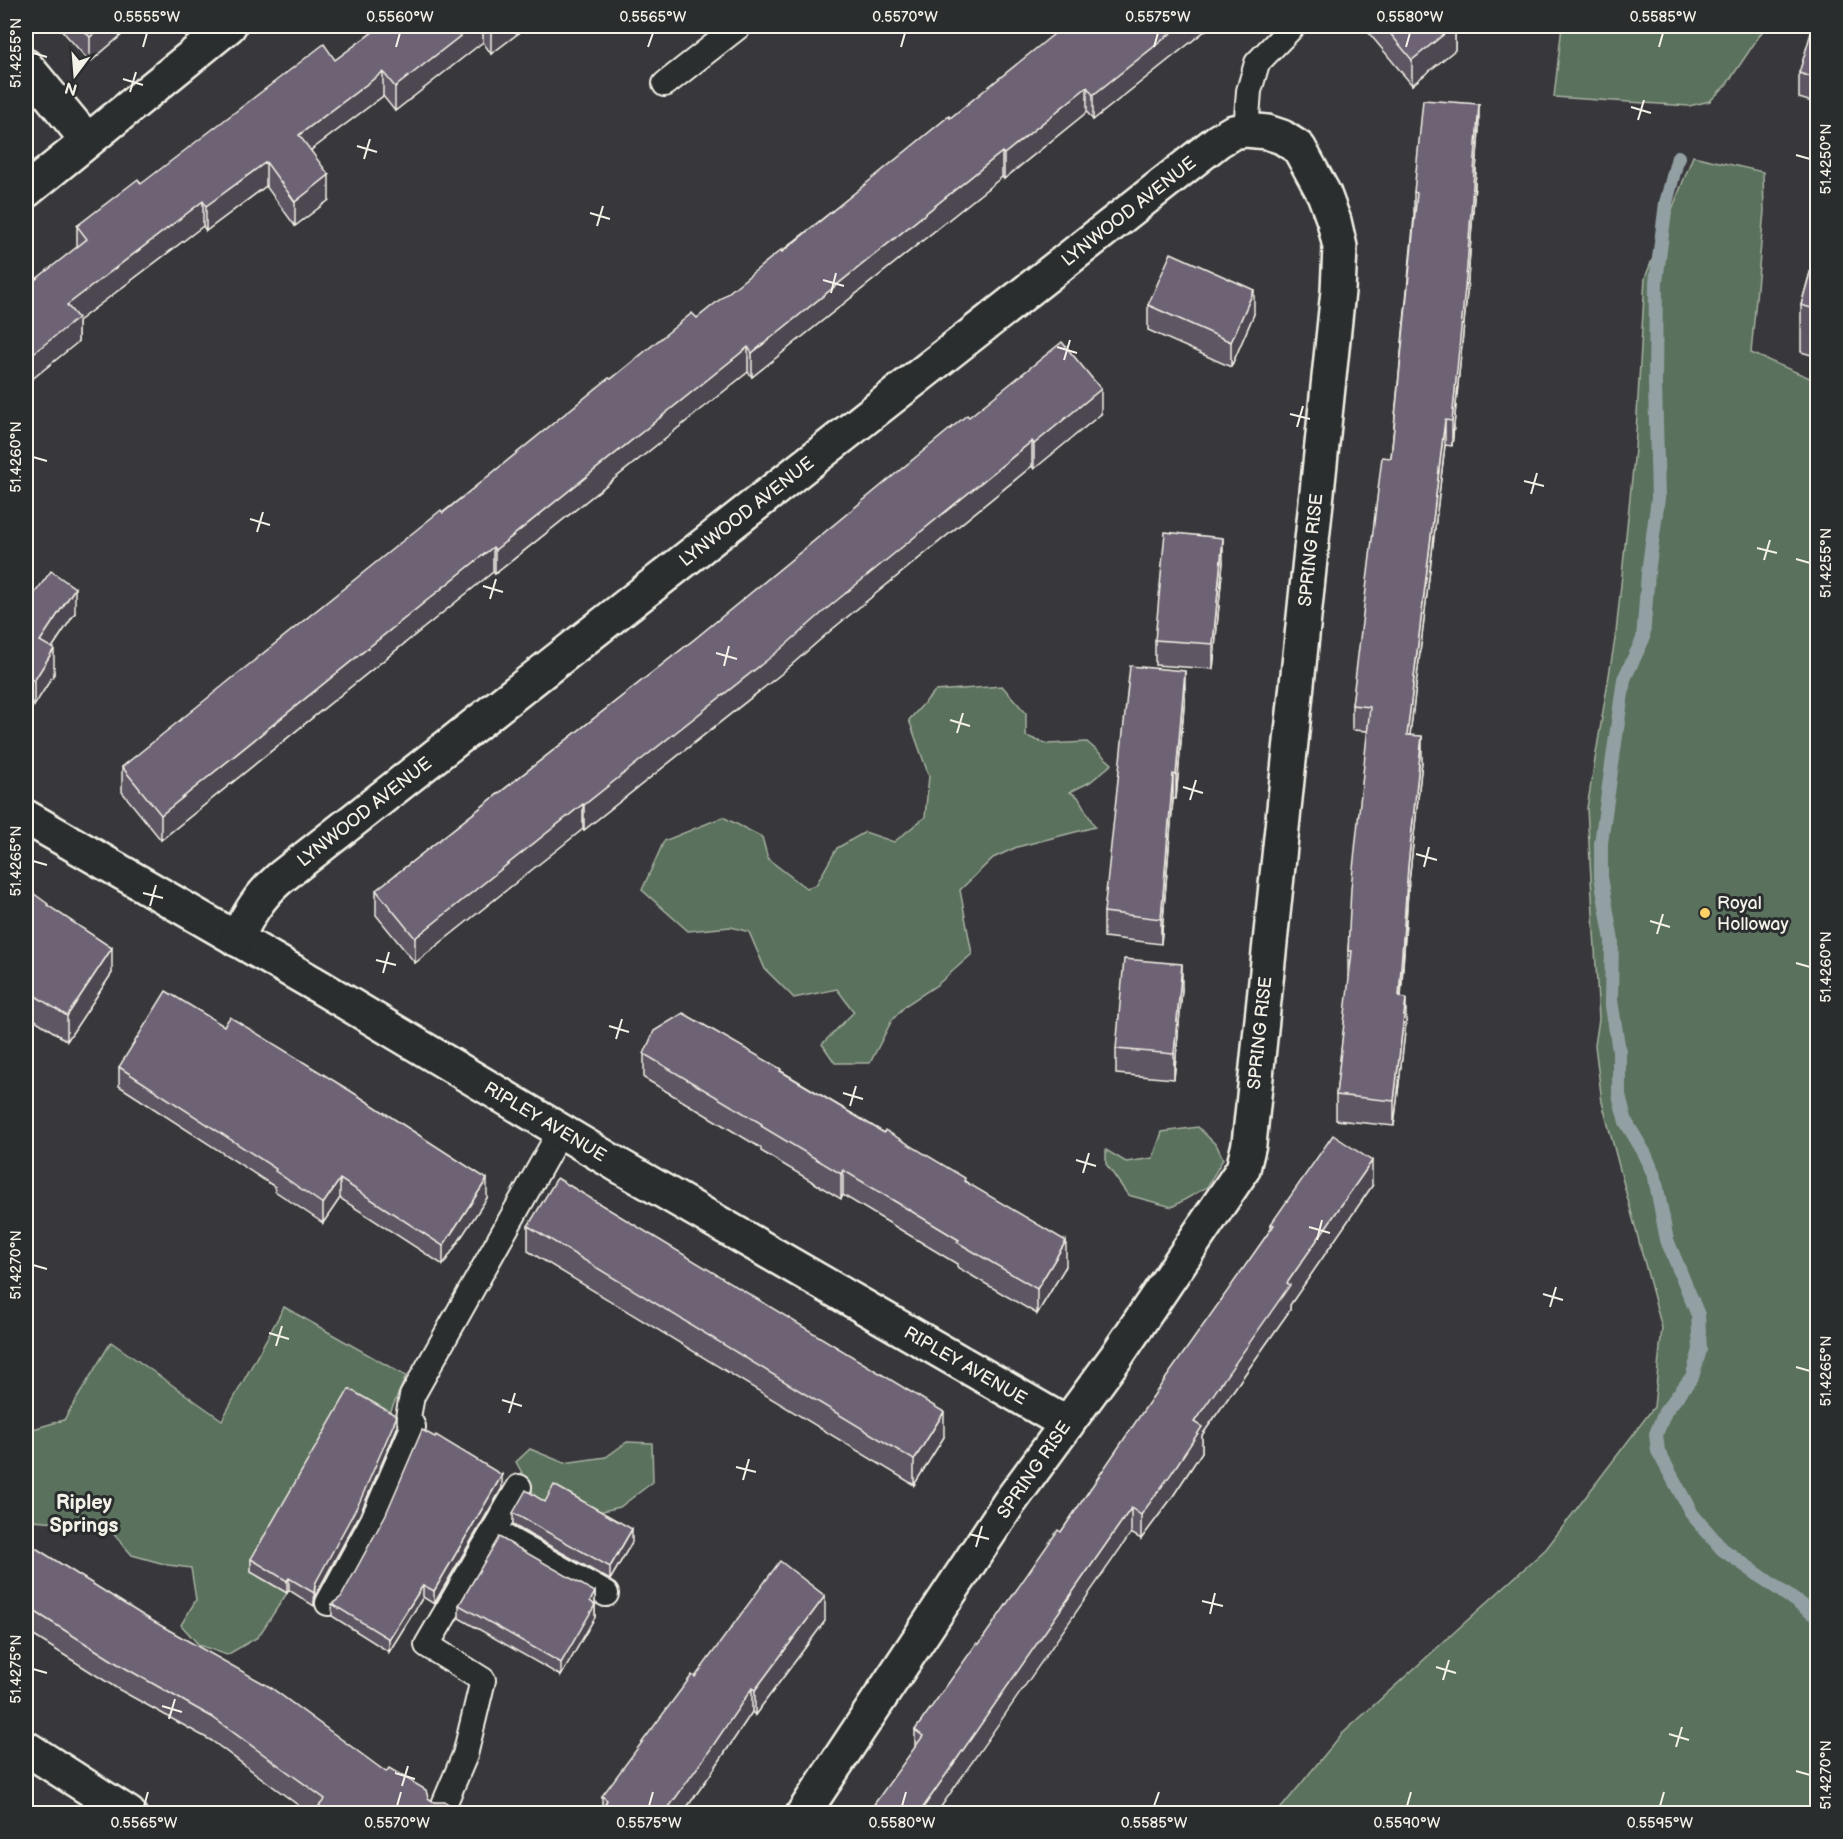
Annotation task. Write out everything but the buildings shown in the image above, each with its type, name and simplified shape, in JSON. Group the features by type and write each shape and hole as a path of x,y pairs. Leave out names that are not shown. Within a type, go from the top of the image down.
{"street":[{"path":"26,191 229,26"},
{"path":"26,66 78,129 90,138"},
{"name":"SPRING RISE","path":"803,1814 1009,1503 1116,1357 1243,1169 1249,1144 1338,291 1340,247 1324,194 1299,148 1267,132 1246,130"},
{"name":"LYNWOOD AVENUE","path":"236,939 255,904 265,891 280,878 1174,174 1218,141 1233,132 1246,130"},
{"name":"RIPLEY AVENUE","path":"26,817 1067,1424"},
{"path":"26,1748 129,1814"}],"lane":[{"path":"665,84 739,26"},
{"path":"1246,130 1249,91 1257,63 1293,26"},
{"path":"328,1603 373,1520 413,1427 408,1417 412,1396 561,1130"},
{"path":"440,1814 465,1755 483,1680 427,1645 519,1487"},
{"path":"494,1531 606,1594"}],"green space":[{"path":"1562,26 1766,26 1727,84 1710,101 1689,106 1554,97"},
{"name":"Royal Holloway","path":"1693,156 1763,172 1764,211 1751,353 1817,381 1817,1813 1277,1813 1341,1735 1546,1549 1654,1407 1662,1328 1602,1102 1595,1045 1599,1019 1587,808 1616,633 1635,449 1645,278"},
{"path":"1002,686 1026,713 1026,736 1047,744 1087,742 1112,764 1090,782 1070,792 1078,797 1095,827 1017,847 993,858 960,890 972,954 937,985 906,1005 892,1020 870,1063 835,1063 822,1044 854,1012 837,989 794,998 765,969 749,932 731,927 688,931 642,890 664,841 723,817 762,837 768,859 806,888 816,885 837,848 865,832 894,842 925,817 929,776 909,720 935,691"},
{"path":"1198,1127 1217,1146 1223,1159 1207,1187 1172,1207 1128,1195 1106,1164 1106,1150 1126,1162 1153,1158 1162,1132"},
{"path":"284,1307 406,1376 386,1422 251,1572 287,1593 258,1637 227,1655 199,1645 181,1625 196,1600 191,1568 168,1565 132,1555 110,1530 82,1524 32,1520 26,1516 26,1431 64,1420 111,1342 222,1420"},
{"path":"627,1442 652,1443 653,1482 620,1507 585,1515 545,1514 516,1462 530,1449 564,1463 606,1457"}],"waterway":[{"path":"1678,157 1666,203 1656,282 1655,384 1658,498 1648,573 1643,639 1624,679 1601,843 1601,877 1612,941 1611,1000 1619,1051 1619,1095 1626,1122 1645,1154 1655,1178 1667,1240 1698,1315 1700,1350 1692,1377 1665,1412 1656,1434 1658,1451 1692,1514 1722,1549 1818,1617"}],"place":[{"name":"Royal Holloway","path":"1705,913"}],"district":[{"name":"Ripley Springs","path":"84,1514"}]}
